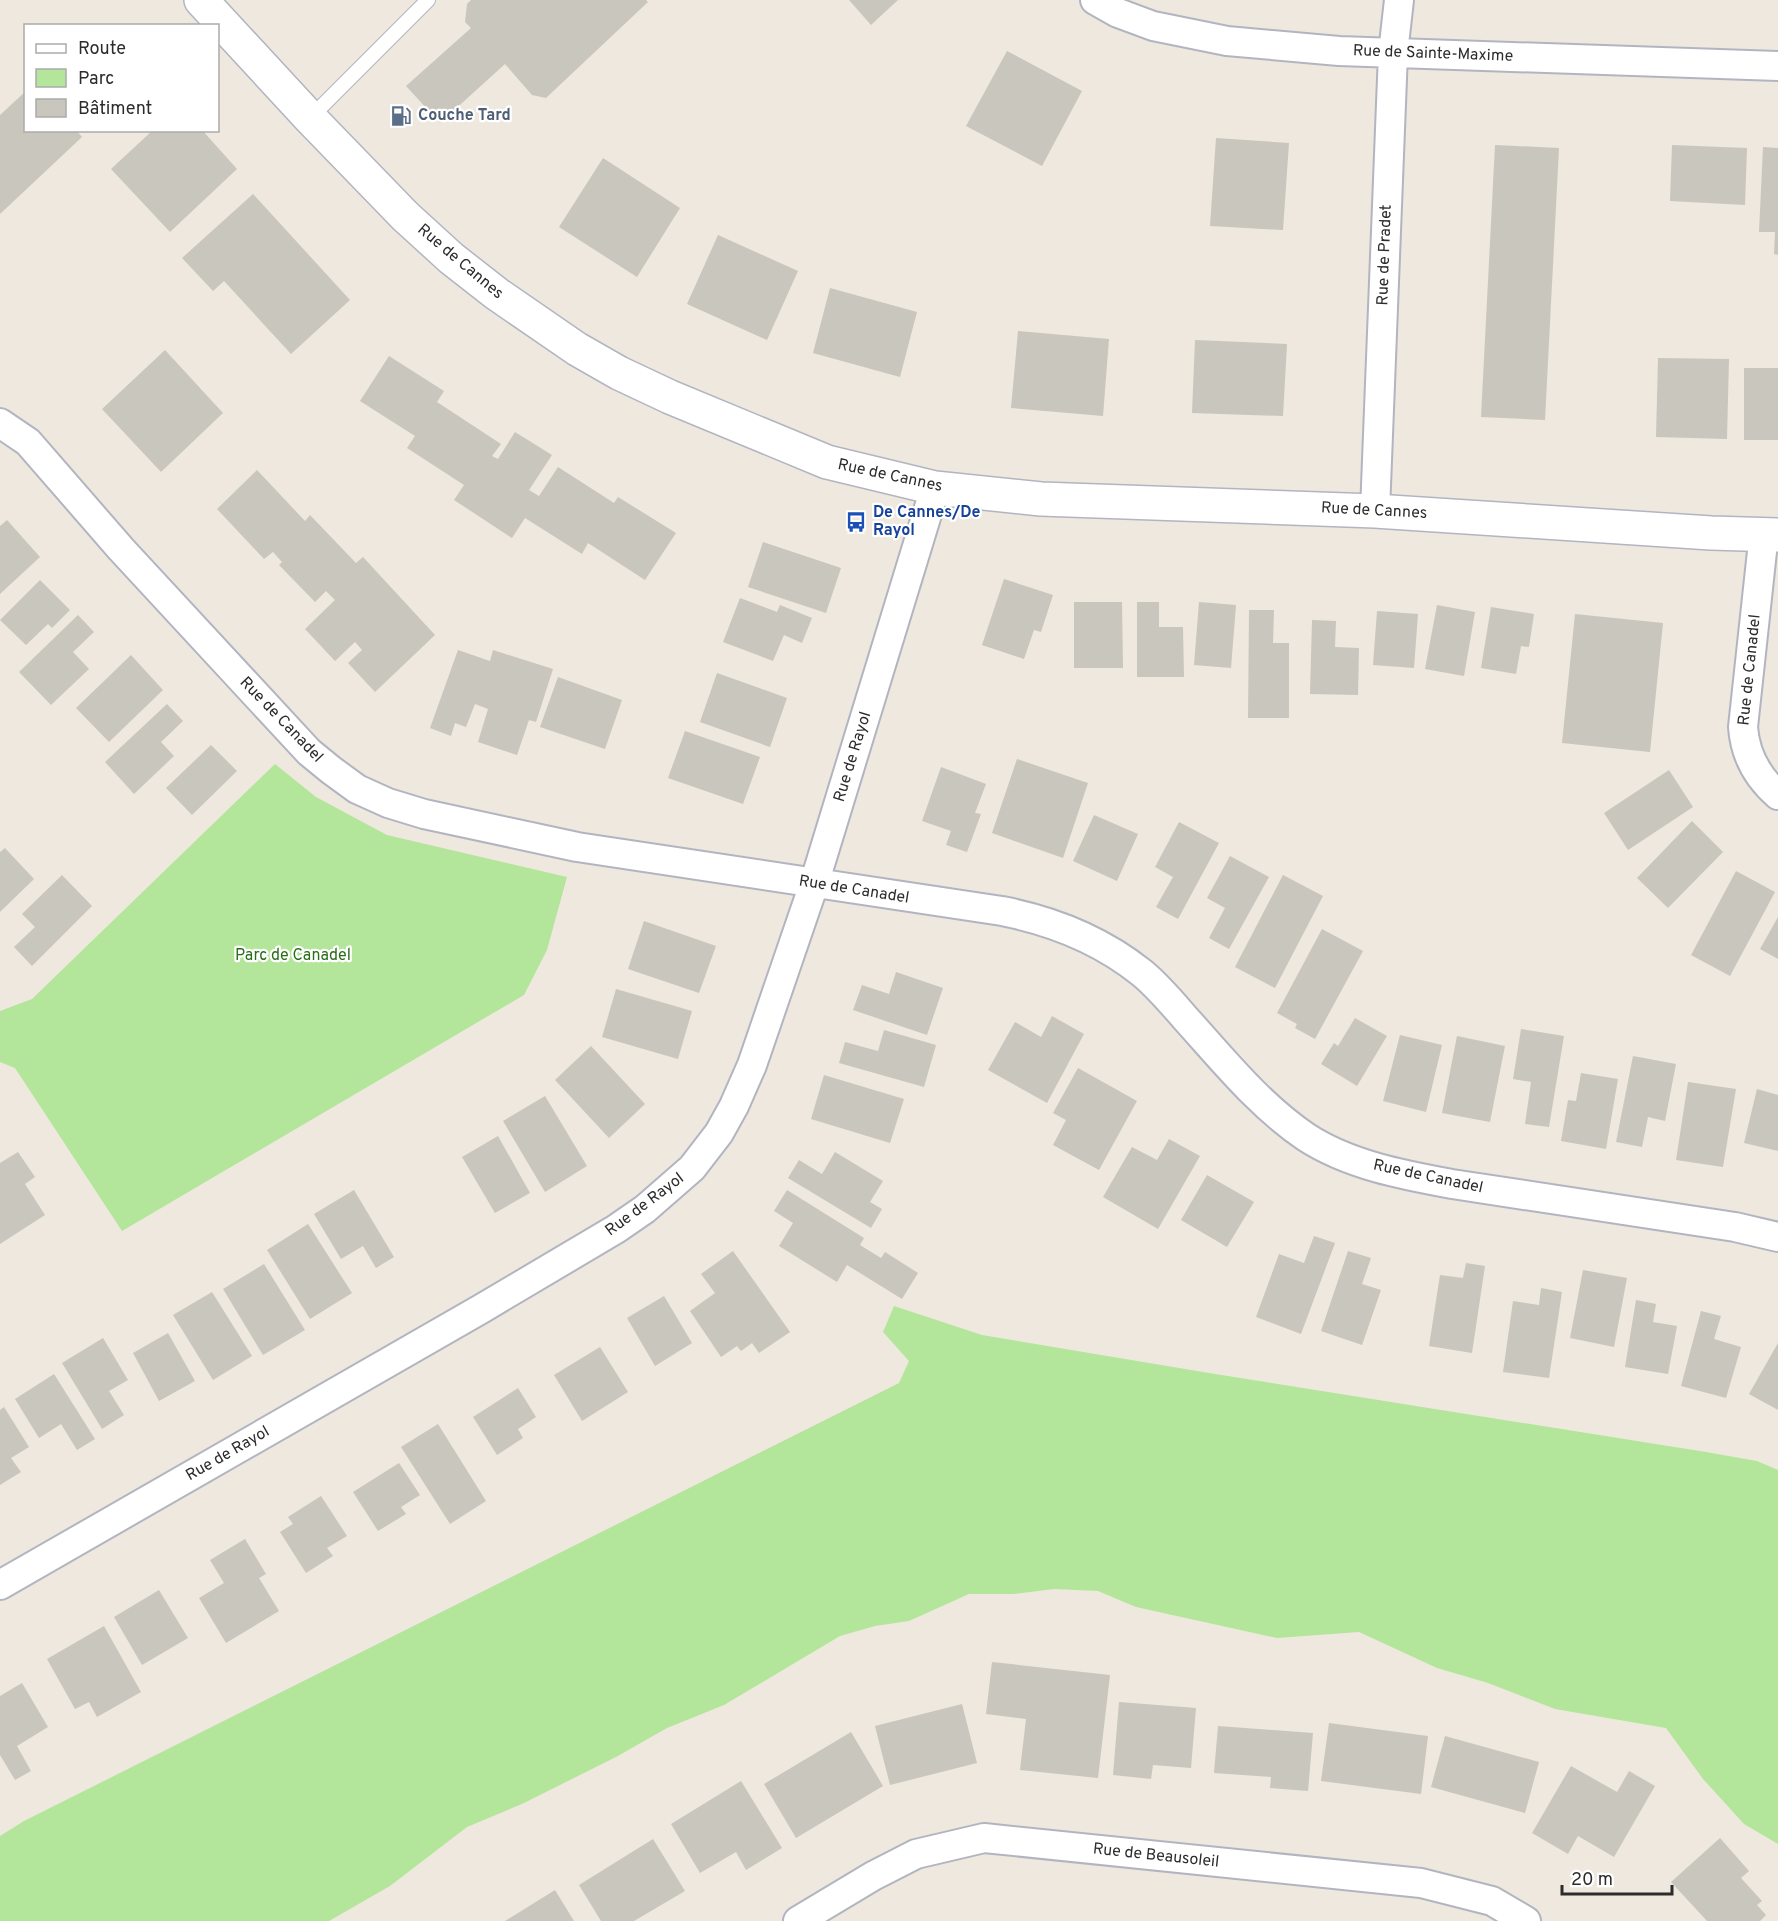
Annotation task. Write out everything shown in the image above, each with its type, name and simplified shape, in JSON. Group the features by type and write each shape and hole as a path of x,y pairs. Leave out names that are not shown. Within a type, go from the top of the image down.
{"street":[{"name":"Rue de Cannes","path":"201,0 405,216 451,258 497,294 577,349 619,372 670,397 826,462 935,488 1041,499 1376,510 1711,533 1771,534"},
{"name":"Rue de Sainte-Maxime","path":"1095,0 1118,13 1152,26 1238,42 1339,51 1778,66"},
{"name":"Rue de Pradet","path":"1376,510 1393,53 1399,0"},
{"name":"Rue de Canadel","path":"0,423 28,442 122,549 309,752 357,789 387,803 424,814 576,847 1036,918 1088,939 1114,953 1143,974 1255,1096 1278,1117 1308,1138 1336,1153 1413,1177 1735,1227 1778,1237"},
{"name":"Rue de Rayol","path":"0,1586 501,1298 616,1229 670,1189 692,1168 719,1133 752,1065 814,884 935,488"},
{"name":"Rue de Canadel","path":"1771,534 1743,727 1744,745 1753,763 1762,780 1778,795"},
{"name":"Rue de Beausoleil","path":"798,1921 873,1876 916,1854 984,1838 1421,1884 1492,1901 1526,1921"}],"lane":[{"path":"310,118 428,0"}],"green space":[{"name":"Parc de Canadel","path":"275,764 316,797 387,835 567,877 547,950 524,995 122,1231 15,1068 0,1062 0,1011 32,999"},
{"path":"894,1306 982,1335 1706,1452 1757,1461 1778,1470 1778,1844 1744,1824 1703,1779 1666,1728 1555,1709 1488,1683 1437,1668 1359,1632 1277,1638 1136,1607 1098,1591 1054,1589 1013,1594 969,1594 909,1621 875,1626 840,1636 724,1705 667,1728 616,1757 524,1803 467,1827 390,1886 329,1921 0,1921 0,1836 24,1821 899,1383 909,1361 883,1332"}],"building":[{"path":"471,0 646,0 648,2 546,98 532,95 505,64 440,123 406,86 471,28 465,22 467,4"},
{"path":"849,0 898,0 871,25"},
{"path":"1007,51 1082,91 1042,166 966,126"},
{"path":"24,93 24,132 78,132 82,137 0,214 0,115"},
{"path":"151,132 204,132 237,169 170,232 111,169"},
{"path":"1216,138 1289,143 1283,230 1210,226"},
{"path":"1495,145 1559,148 1545,420 1481,417"},
{"path":"1672,145 1747,148 1745,205 1670,201"},
{"path":"1763,147 1778,148 1778,255 1774,254 1775,232 1759,232"},
{"path":"603,158 680,208 637,277 559,227"},
{"path":"253,194 350,300 291,354 224,281 213,291 182,258"},
{"path":"718,235 798,271 767,340 687,304"},
{"path":"830,288 917,312 900,377 813,353"},
{"path":"1018,331 1109,339 1103,416 1011,408"},
{"path":"1195,340 1287,344 1283,416 1192,413"},
{"path":"165,350 223,413 161,472 102,409"},
{"path":"389,356 444,391 437,402 501,444 492,456 498,459 515,432 552,455 529,490 539,496 558,467 614,503 618,497 676,533 645,580 588,543 582,554 525,518 512,538 454,500 464,485 407,448 415,436 360,401"},
{"path":"1658,358 1729,359 1727,439 1656,437"},
{"path":"1744,368 1778,368 1778,440 1744,440"},
{"path":"257,470 305,521 310,515 356,563 363,557 435,635 375,692 348,663 362,650 355,642 335,661 305,629 335,600 326,591 315,602 279,565 282,562 273,552 264,559 217,509"},
{"path":"7,520 40,557 0,594 0,526"},
{"path":"763,542 841,568 826,613 748,587"},
{"path":"1004,579 1053,595 1041,632 1034,630 1024,659 982,645"},
{"path":"40,580 70,610 52,628 48,624 26,645 0,620"},
{"path":"740,598 777,612 780,605 812,618 802,643 784,635 773,661 723,642"},
{"path":"1074,602 1122,602 1123,668 1074,668"},
{"path":"1137,602 1159,602 1159,627 1183,627 1184,677 1137,677"},
{"path":"1199,602 1236,605 1231,668 1194,665"},
{"path":"1437,605 1475,612 1464,676 1425,669"},
{"path":"1491,607 1534,614 1529,647 1521,646 1516,674 1481,668"},
{"path":"1249,610 1274,610 1273,643 1289,643 1289,718 1248,718"},
{"path":"1377,611 1418,614 1414,668 1373,665"},
{"path":"1575,614 1663,623 1650,752 1562,743"},
{"path":"78,615 94,632 73,652 89,669 51,705 19,672"},
{"path":"1312,620 1336,621 1335,647 1359,648 1358,695 1310,694"},
{"path":"458,650 490,661 493,650 553,669 536,722 529,720 517,755 478,742 488,709 475,704 466,727 455,723 451,736 430,728"},
{"path":"131,655 163,690 109,742 76,708"},
{"path":"717,673 787,698 770,747 700,722"},
{"path":"558,677 622,700 605,749 540,727"},
{"path":"167,704 183,721 161,742 174,756 134,794 105,762"},
{"path":"685,731 760,757 743,804 668,778"},
{"path":"211,745 237,771 192,815 166,788"},
{"path":"1017,759 1088,783 1063,858 992,833"},
{"path":"941,767 986,784 975,813 981,814 967,852 946,845 951,831 922,821"},
{"path":"1669,770 1693,807 1628,850 1604,813"},
{"path":"1094,815 1138,834 1117,881 1073,861"},
{"path":"1692,821 1723,852 1668,908 1637,878"},
{"path":"1179,822 1219,843 1178,919 1156,907 1173,877 1155,867"},
{"path":"5,848 34,879 0,912 0,852"},
{"path":"1230,856 1269,877 1229,949 1209,938 1225,908 1207,898"},
{"path":"1736,871 1775,892 1730,976 1691,955"},
{"path":"62,875 92,906 32,966 14,947 35,927 22,914"},
{"path":"1283,875 1323,896 1275,988 1235,967"},
{"path":"1778,917 1778,959 1760,949"},
{"path":"644,921 716,946 699,993 628,969"},
{"path":"1322,929 1363,951 1315,1039 1295,1028 1297,1024 1277,1013"},
{"path":"896,972 943,988 927,1035 853,1010 862,985 889,994"},
{"path":"616,989 692,1011 678,1059 602,1037"},
{"path":"1052,1016 1084,1034 1047,1103 988,1070 1015,1022 1041,1037"},
{"path":"1355,1018 1387,1036 1357,1086 1321,1064 1334,1043 1338,1046"},
{"path":"1521,1029 1564,1036 1549,1127 1525,1124 1531,1082 1513,1079"},
{"path":"884,1030 936,1045 924,1087 839,1063 845,1042 878,1051"},
{"path":"1400,1035 1442,1045 1426,1112 1383,1101"},
{"path":"1457,1036 1505,1046 1490,1122 1442,1113"},
{"path":"591,1046 645,1104 609,1138 555,1080"},
{"path":"1633,1056 1676,1064 1665,1121 1648,1117 1642,1147 1616,1142"},
{"path":"1078,1068 1137,1101 1099,1170 1053,1145 1066,1120 1053,1113"},
{"path":"1581,1073 1618,1079 1606,1149 1561,1141 1568,1100 1576,1101"},
{"path":"824,1075 904,1099 890,1143 811,1119"},
{"path":"1688,1082 1736,1089 1723,1167 1676,1160"},
{"path":"1757,1089 1778,1095 1778,1151 1744,1143"},
{"path":"545,1096 587,1166 545,1192 503,1121"},
{"path":"498,1136 530,1193 495,1213 462,1157"},
{"path":"1169,1139 1200,1156 1158,1229 1103,1197 1132,1147 1157,1160"},
{"path":"18,1152 35,1177 25,1184 45,1215 0,1244 0,1163"},
{"path":"835,1152 883,1181 870,1202 882,1209 871,1228 788,1178 799,1160 822,1174"},
{"path":"1207,1175 1254,1202 1227,1247 1181,1220"},
{"path":"354,1190 394,1257 376,1268 363,1246 341,1259 314,1214"},
{"path":"787,1190 864,1238 860,1245 881,1258 885,1252 918,1273 902,1299 847,1265 837,1282 779,1246 793,1223 774,1211"},
{"path":"308,1224 352,1293 310,1319 267,1250"},
{"path":"1314,1236 1335,1243 1301,1334 1256,1317 1279,1254 1304,1263"},
{"path":"733,1251 790,1332 759,1353 752,1343 741,1351 737,1346 721,1357 690,1311 715,1293 701,1274"},
{"path":"1348,1251 1371,1258 1362,1284 1381,1290 1362,1345 1321,1331"},
{"path":"1466,1263 1485,1266 1472,1353 1429,1346 1440,1275 1463,1278"},
{"path":"264,1264 305,1330 263,1355 223,1289"},
{"path":"1583,1270 1627,1278 1614,1347 1570,1338"},
{"path":"1541,1288 1562,1292 1549,1378 1503,1372 1513,1301 1539,1305"},
{"path":"212,1292 252,1356 213,1380 173,1315"},
{"path":"664,1296 692,1343 655,1366 627,1318"},
{"path":"1636,1300 1656,1304 1653,1322 1677,1326 1668,1374 1625,1367"},
{"path":"1701,1311 1721,1316 1714,1339 1741,1347 1726,1398 1681,1386"},
{"path":"168,1333 195,1381 159,1401 133,1353"},
{"path":"103,1338 128,1380 109,1391 124,1415 102,1429 62,1363"},
{"path":"1778,1343 1778,1410 1749,1394"},
{"path":"600,1347 628,1392 582,1421 554,1375"},
{"path":"54,1374 95,1439 77,1450 61,1424 39,1438 15,1399"},
{"path":"518,1388 536,1417 518,1429 523,1438 497,1455 473,1417"},
{"path":"4,1407 29,1447 11,1458 21,1472 0,1485 0,1410"},
{"path":"438,1424 486,1501 450,1524 401,1447"},
{"path":"399,1463 420,1495 401,1507 406,1514 378,1531 353,1492"},
{"path":"321,1496 347,1536 327,1548 333,1556 306,1573 280,1532 293,1524 288,1517"},
{"path":"245,1539 266,1574 259,1578 279,1611 226,1643 199,1598 224,1583 210,1560"},
{"path":"159,1590 188,1638 142,1665 114,1617"},
{"path":"104,1626 141,1692 97,1717 89,1702 75,1709 47,1659"},
{"path":"992,1662 1110,1675 1098,1778 1020,1770 1026,1719 986,1714"},
{"path":"22,1683 48,1727 17,1746 31,1771 15,1780 0,1755 0,1696"},
{"path":"1119,1702 1196,1708 1191,1768 1153,1765 1151,1779 1113,1775"},
{"path":"962,1704 977,1763 890,1785 875,1726"},
{"path":"1329,1723 1428,1736 1421,1794 1321,1781"},
{"path":"1218,1726 1313,1733 1308,1791 1270,1788 1271,1777 1214,1773"},
{"path":"851,1732 883,1786 796,1838 764,1784"},
{"path":"1445,1736 1539,1762 1525,1813 1431,1787"},
{"path":"1571,1766 1617,1792 1629,1771 1655,1786 1614,1857 1578,1836 1568,1854 1532,1833"},
{"path":"741,1781 782,1848 746,1870 736,1852 700,1873 671,1824"},
{"path":"1720,1838 1749,1871 1741,1878 1762,1901 1757,1905 1766,1915 1760,1921 1707,1921 1671,1882"},
{"path":"653,1839 685,1891 634,1921 601,1921 579,1885"},
{"path":"555,1890 574,1921 505,1921"}],"place":[{"name":"Couche Tard","path":"401,116"},
{"name":"De Cannes/De Rayol","path":"856,522"}]}
